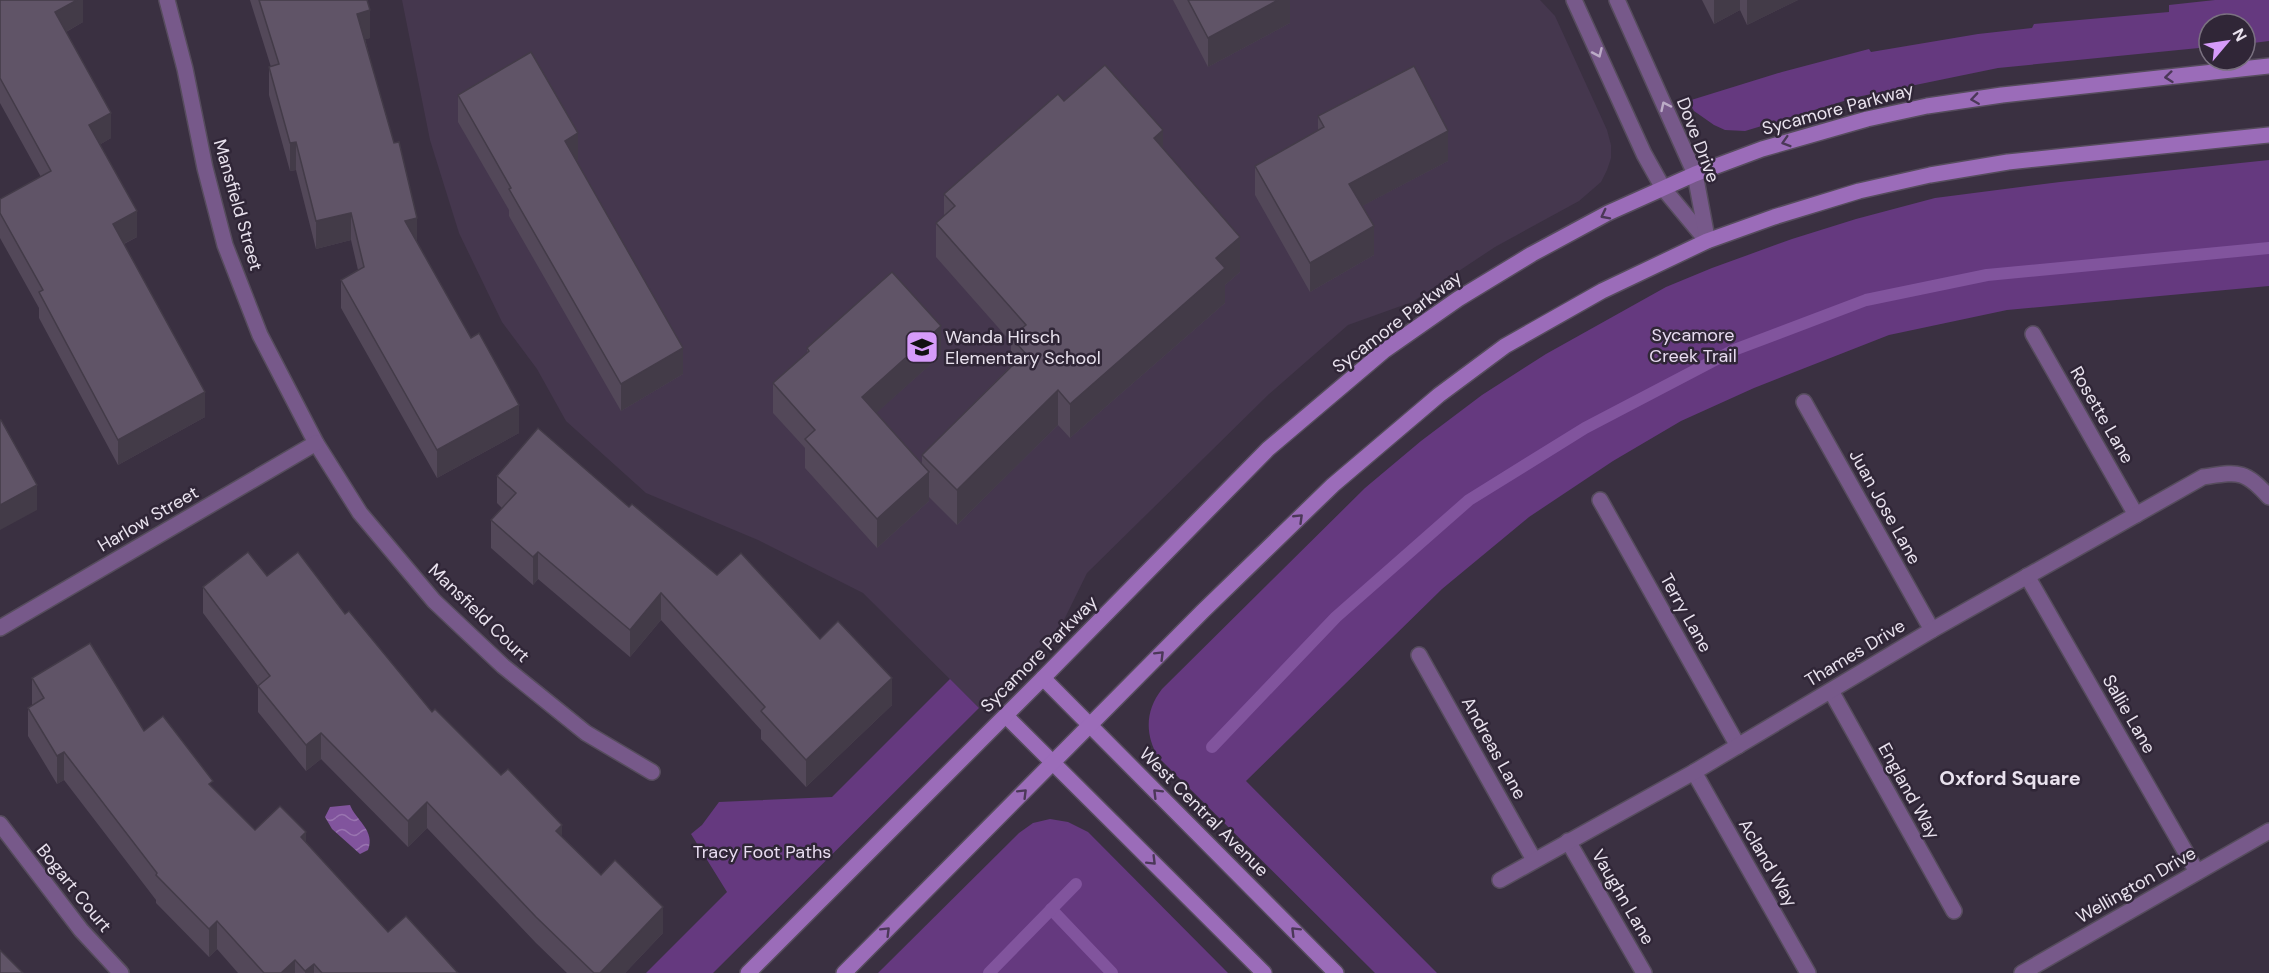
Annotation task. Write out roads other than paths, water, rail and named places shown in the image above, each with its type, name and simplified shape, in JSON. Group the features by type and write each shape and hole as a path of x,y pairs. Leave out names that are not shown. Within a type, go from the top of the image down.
{"main road":[{"name":"Sycamore Parkway","path":"748,973 1006,716 1268,449 1385,350 1458,299 1532,254 1608,213 1695,174 1762,149 1821,131 1927,106 2002,95 2269,66"},
{"path":"844,973 1333,485 1439,395 1506,345 1602,291 1707,241 1774,217 1859,191 1930,175 2008,162 2269,135"},
{"name":"West Central Avenue","path":"1043,678 1336,973"},
{"path":"1006,716 1264,973"}],"street":[{"name":"Mansfield Street","path":"167,0 225,245 260,335 316,443"},
{"path":"1574,0 1640,146 1663,188 1707,241"},
{"name":"Dove Drive","path":"1617,0 1695,174 1707,241"},
{"name":"Rosette Lane","path":"2033,334 2136,515"},
{"name":"Juan Jose Lane","path":"1804,402 1932,630"},
{"name":"Harlow Street","path":"0,627 316,443"},
{"name":"Mansfield Court","path":"316,443 360,513 434,601 503,666 586,733 652,772"},
{"name":"Thames Drive","path":"1500,880 1738,746 1932,630 2203,477 2235,472 2247,476 2269,497"},
{"name":"Terry Lane","path":"1600,501 1738,746"},
{"name":"Sallie Lane","path":"2027,576 2197,872"},
{"name":"Andreas Lane","path":"1419,656 1534,860"},
{"name":"England Way","path":"1831,691 1954,911"},
{"name":"Acland Way","path":"1694,771 1809,973"},
{"name":"Bogart Court","path":"0,824 81,930 121,973"},
{"name":"Wellington Drive","path":"2022,973 2269,831"},
{"name":"Vaughn Lane","path":"1568,841 1644,973"}],"water":[{"path":"350,805 369,837 368,850 360,854 332,829 325,817 330,807"}],"waterway":[{"path":"1212,747 1336,617 1469,500 1585,428 1734,350 1866,300 1987,275 2269,248"},
{"path":"989,973 1076,884"},
{"path":"1051,909 1112,973"}],"place":[{"name":"Wanda Hirsch Elementary School","path":"922,347"}],"district":[{"name":"Oxford Square","path":"2010,778"}],"park label":[{"name":"Sycamore Creek Trail","path":"1693,345"},
{"name":"Tracy Foot Paths","path":"762,852"}]}
